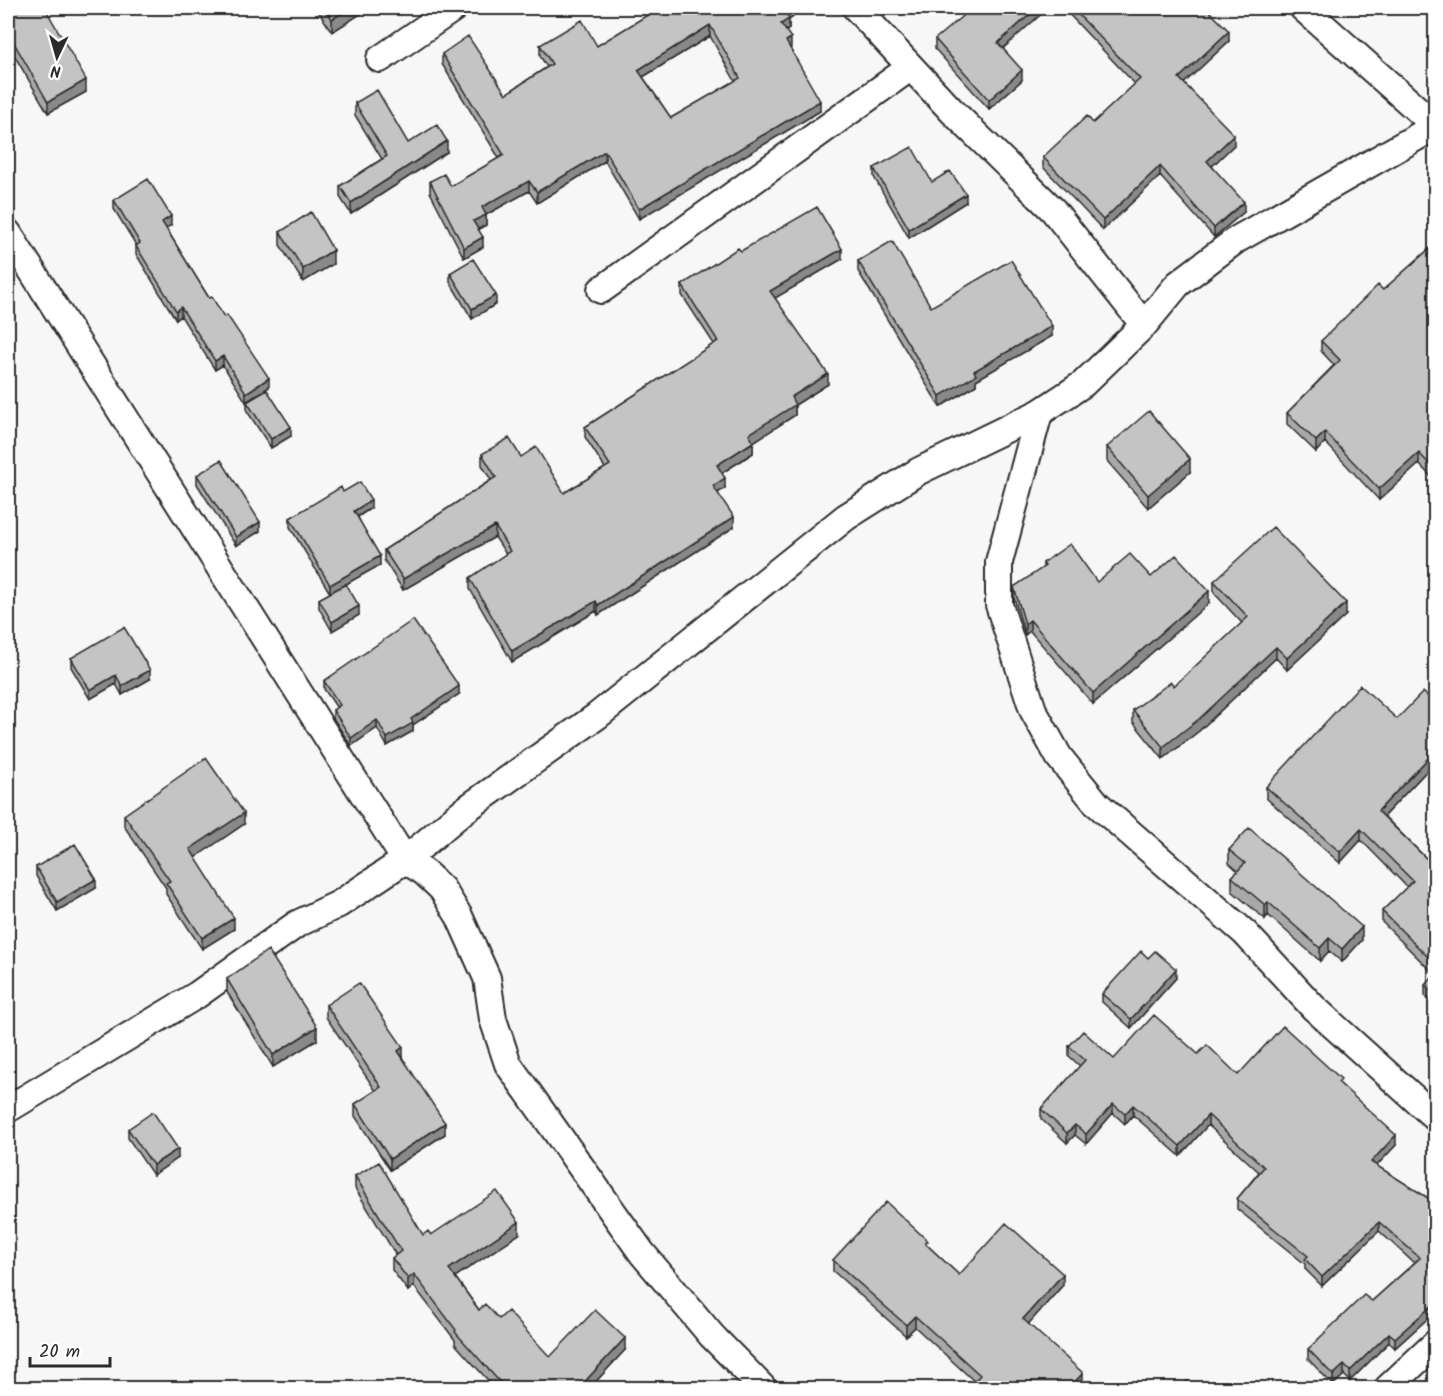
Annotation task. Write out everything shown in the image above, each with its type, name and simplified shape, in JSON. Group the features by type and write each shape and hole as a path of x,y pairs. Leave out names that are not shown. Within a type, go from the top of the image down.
{"street":[{"path":"380,59 454,8"},
{"path":"856,8 910,67 1053,210 1144,325"},
{"path":"8,1109 197,995 297,924 339,904 405,860 462,812 597,716 846,517 919,471 1039,413 1083,384 1144,325 1178,284 1236,240 1436,126 1303,8"},
{"path":"601,290 910,67"},
{"path":"8,233 405,860 424,872 442,889 459,916 487,978 493,1019 508,1064 642,1253 712,1336 763,1389"},
{"path":"1039,413 999,562 999,605 1033,710 1059,757 1097,804 1245,933 1313,1007 1436,1118"},
{"path":"1388,1389 1436,1343"}],"building":[{"path":"8,8 45,8 86,80 48,102 10,36 8,38"},
{"path":"324,8 351,8 332,19"},
{"path":"659,8 793,8 785,12 789,19 781,24 791,38 786,41 820,101 639,209 605,151 537,192 529,181 482,207 486,215 473,221 483,237 464,248 430,181 444,174 451,186 504,155 442,54 468,36 506,94 552,64 540,45 582,20 597,46","holes":["710,25 740,78 671,118 638,70"]},
{"path":"972,8 1037,8 998,43 1022,70 989,100 935,39"},
{"path":"1072,8 1128,8 1131,11 1134,8 1206,8 1229,31 1179,78 1234,135 1207,161 1244,202 1214,228 1160,166 1103,220 1043,157 1087,116 1093,123 1140,79"},
{"path":"377,90 408,143 437,125 447,141 351,203 340,186 387,156 355,103"},
{"path":"912,147 932,182 950,171 966,194 909,229 874,168"},
{"path":"148,179 171,216 162,222 209,298 212,297 224,317 227,315 269,378 246,393 223,356 215,361 181,307 176,311 136,246 140,243 114,200"},
{"path":"817,207 842,249 770,291 828,374 791,397 795,405 749,434 753,442 717,465 725,478 713,486 734,517 598,605 596,601 512,651 470,578 510,551 495,526 403,579 384,550 496,477 482,454 509,438 521,457 536,447 564,493 610,465 585,427 718,341 682,285 738,248 741,251"},
{"path":"311,212 333,250 303,269 280,232"},
{"path":"892,241 931,307 1011,260 1052,326 974,371 976,375 940,396 858,261"},
{"path":"1436,243 1436,471 1419,453 1379,489 1325,432 1316,441 1287,413 1340,360 1321,341 1378,285 1383,290"},
{"path":"473,259 496,295 472,309 450,273"},
{"path":"267,390 291,427 271,439 247,402"},
{"path":"1149,411 1190,459 1148,495 1107,447"},
{"path":"221,460 260,522 236,537 197,475"},
{"path":"360,482 371,500 354,511 380,556 330,585 290,518 341,487 343,492"},
{"path":"1273,527 1346,603 1287,658 1276,647 1199,719 1163,747 1133,710 1171,682 1174,686 1248,617 1214,581"},
{"path":"1070,544 1097,582 1130,554 1151,577 1176,555 1209,591 1093,693 1030,620 1025,624 1014,587 1045,566 1043,563"},
{"path":"346,584 359,606 332,622 319,599"},
{"path":"413,620 459,686 411,719 413,723 387,738 377,720 351,738 333,710 340,705 324,681"},
{"path":"124,627 150,670 122,686 116,675 90,690 71,658"},
{"path":"1360,685 1397,719 1423,692 1436,704 1436,750 1378,811 1434,866 1436,865 1436,965 1382,911 1413,881 1361,829 1340,852 1266,787"},
{"path":"206,758 244,813 190,849 234,918 202,938 166,883 170,881 124,815"},
{"path":"1249,828 1362,927 1342,949 1329,938 1320,948 1268,902 1265,905 1232,877 1245,863 1229,850"},
{"path":"75,844 96,879 57,902 36,867"},
{"path":"268,950 317,1027 273,1055 227,979"},
{"path":"1141,951 1148,958 1155,951 1176,969 1131,1019 1102,994"},
{"path":"1436,975 1436,995 1425,985"},
{"path":"359,983 403,1047 398,1051 445,1123 390,1159 355,1104 381,1087 326,1005"},
{"path":"1154,1015 1198,1054 1207,1045 1238,1075 1283,1026 1341,1079 1338,1082 1396,1135 1371,1162 1436,1203 1436,1302 1395,1338 1389,1333 1350,1371 1344,1365 1333,1375 1308,1349 1364,1295 1372,1301 1420,1258 1379,1222 1322,1277 1305,1259 1308,1256 1237,1199 1264,1167 1208,1115 1180,1146 1133,1105 1125,1114 1113,1104 1086,1134 1075,1125 1067,1133 1041,1109 1085,1060 1069,1046 1083,1031 1114,1059"},
{"path":"153,1112 178,1149 153,1165 128,1129"},
{"path":"379,1162 423,1235 428,1231 431,1235 497,1191 519,1222 449,1269 479,1310 485,1304 499,1319 508,1311 550,1357 595,1310 625,1338 578,1389 506,1389 455,1332 456,1330 414,1274 408,1279 392,1258 401,1251 355,1176"},
{"path":"886,1202 928,1241 925,1243 959,1275 1006,1223 1063,1274 1023,1319 1083,1373 1068,1389 967,1389 980,1375 915,1316 906,1325 833,1260"},
{"path":"1187,1381 1195,1389 1180,1389"}]}
